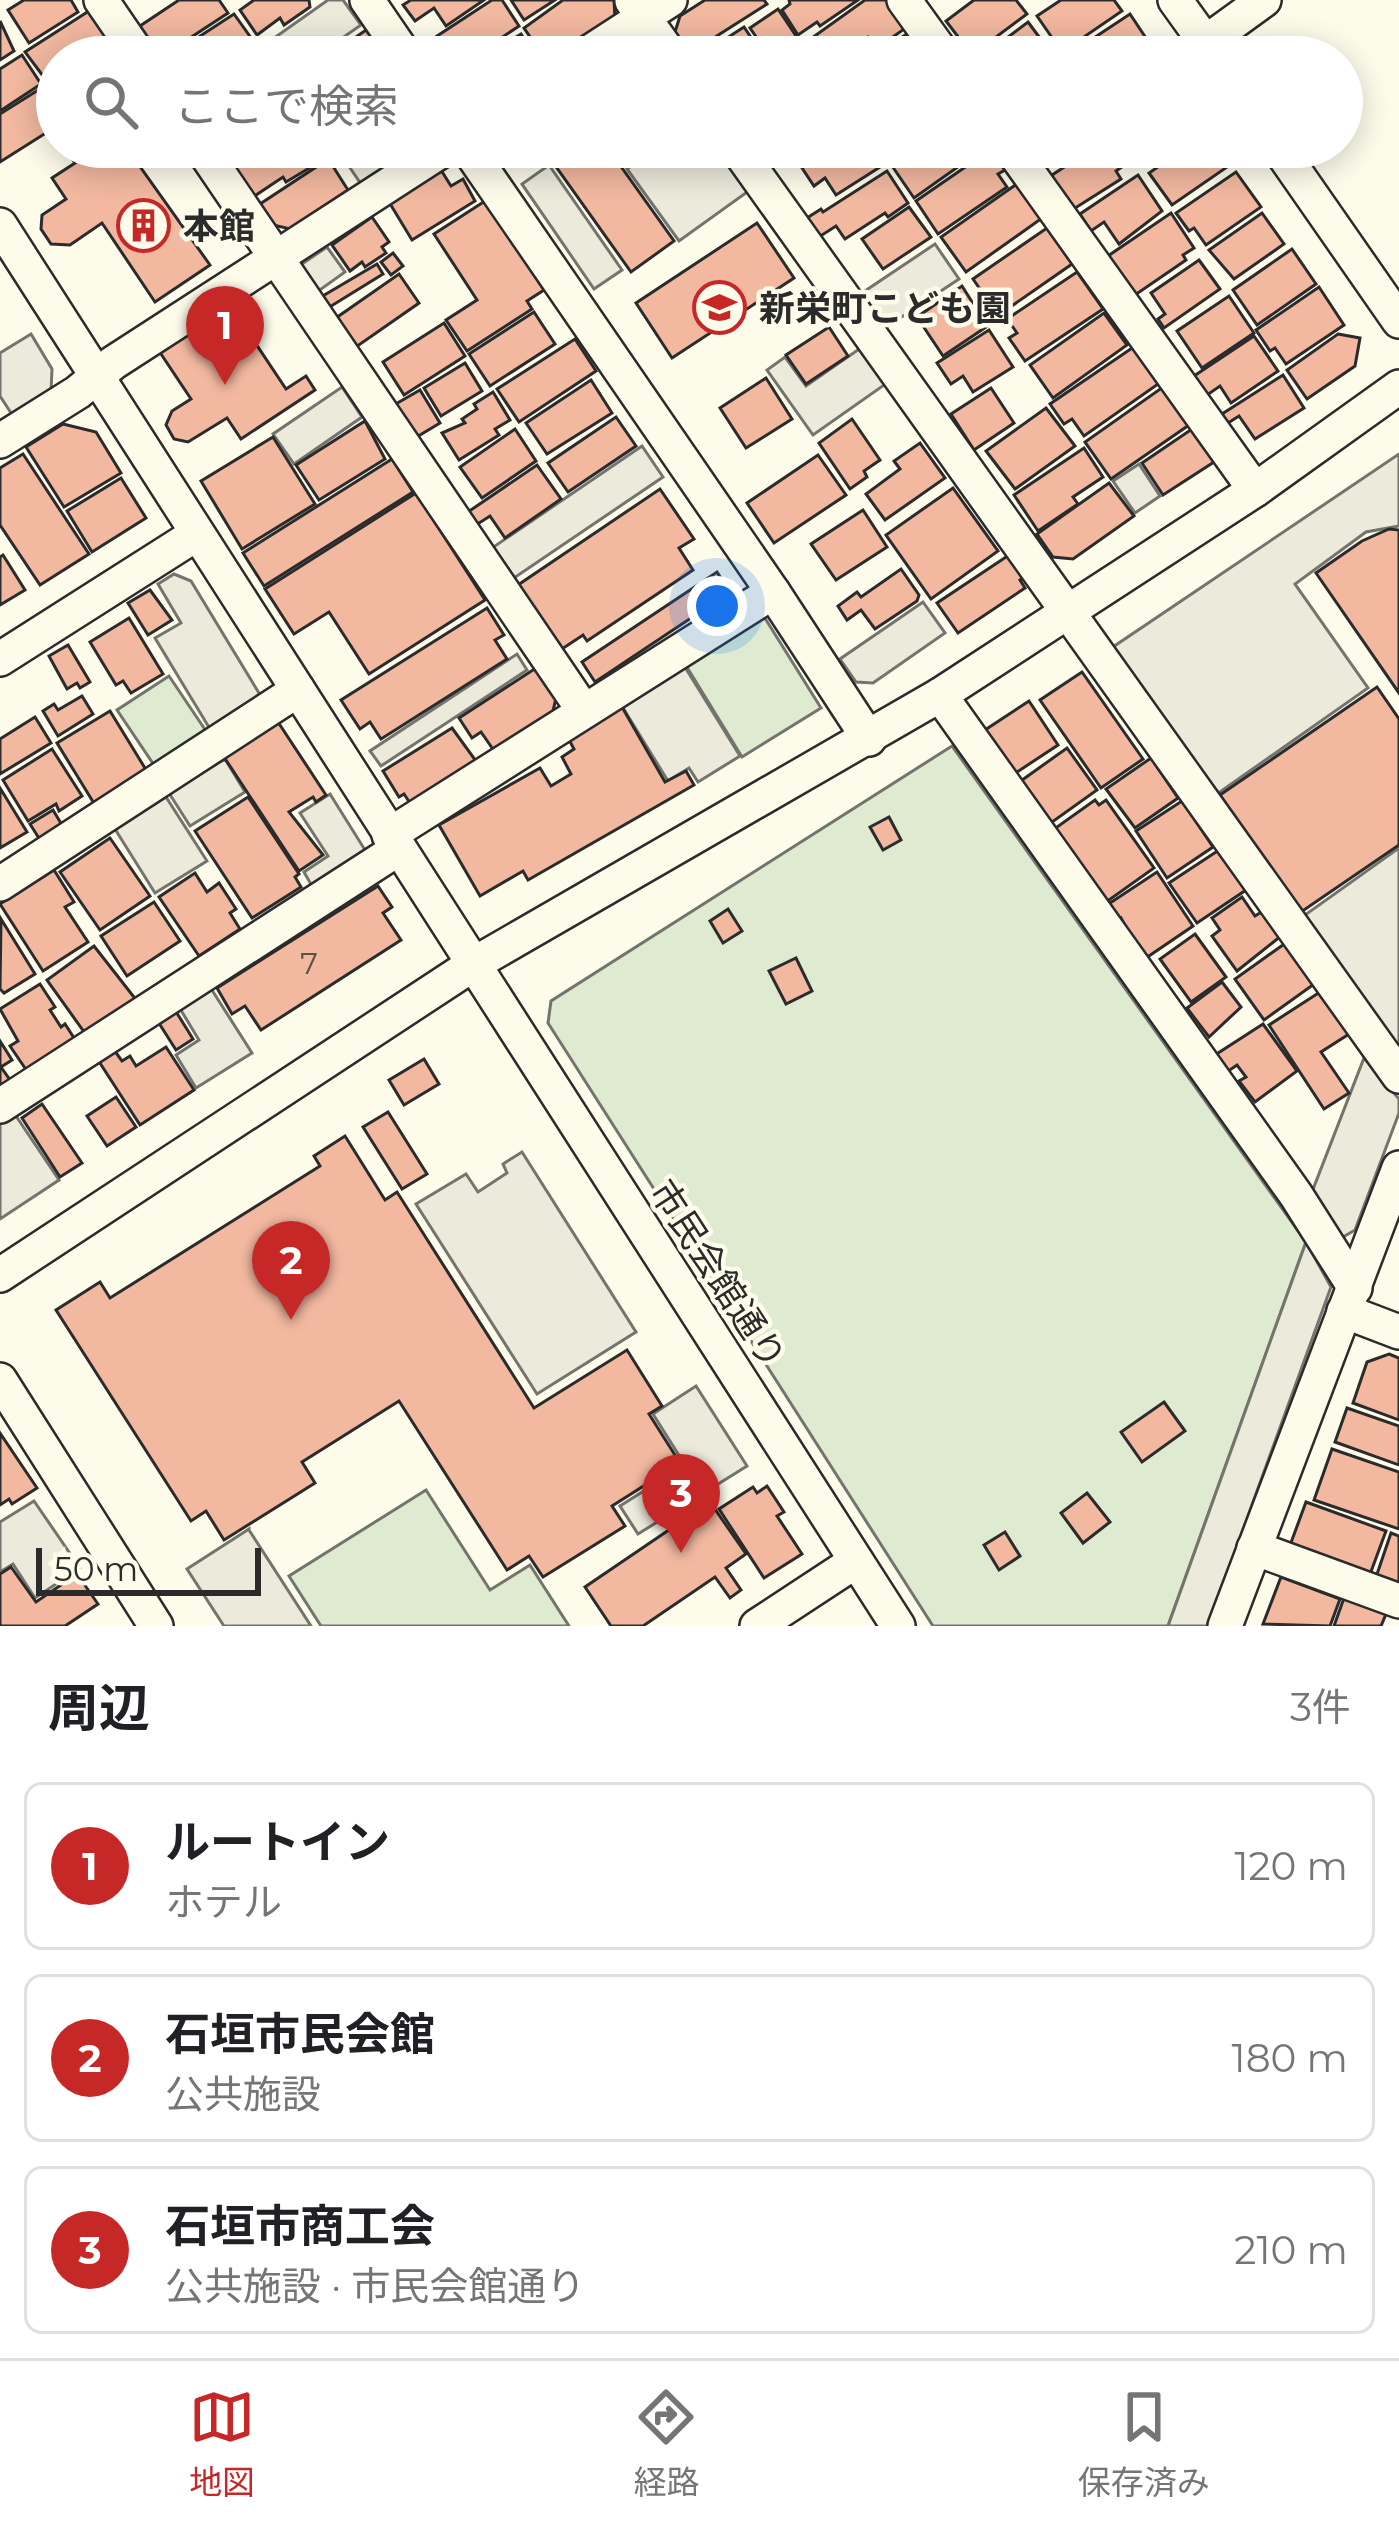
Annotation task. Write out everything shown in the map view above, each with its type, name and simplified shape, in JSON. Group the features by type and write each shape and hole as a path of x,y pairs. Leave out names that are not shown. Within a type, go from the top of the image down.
{"street":[{"path":"101,0 126,36"},
{"path":"367,0 392,36"},
{"path":"904,0 930,36"},
{"path":"1175,0 1201,36"},
{"path":"1226,36 1264,0"},
{"path":"610,36 648,6 662,36"},
{"path":"215,168 584,711"},
{"path":"0,441 414,168"},
{"path":"481,168 773,592 868,740"},
{"path":"751,168 1399,1076"},
{"path":"1025,168 1255,490"},
{"path":"1293,168 1399,321"},
{"name":"市民会館通り","path":"3,237 898,1626"},
{"path":"0,1275 472,965 940,695 1255,490 1399,387"},
{"path":"0,659 195,535"},
{"path":"0,1106 584,711 773,592"},
{"path":"0,884 298,691"},
{"path":"940,695 1296,1195 1350,1300 1399,1332"},
{"path":"1225,1626 1399,1168"},
{"path":"0,1380 156,1626"},
{"path":"1254,1548 1399,1601"},
{"path":"758,1626 856,1561"}],"green space":[{"path":"763,615 821,708 742,757 685,664"},
{"path":"169,676 208,734 156,768 117,710"},
{"path":"952,746 1306,1242 1168,1626 933,1626 548,1023 551,1001"},
{"path":"426,1490 490,1590 530,1565 569,1626 321,1626 289,1576"}],"shaded area":[{"path":"328,0 343,0 361,25 345,36 277,36"},
{"path":"350,168 387,168 361,184"},
{"path":"551,168 622,270 594,289 522,184"},
{"path":"734,168 750,190 679,241 627,169"},
{"path":"935,244 959,279 885,328 862,293"},
{"path":"327,247 345,272 317,292 299,266"},
{"path":"31,334 52,369 51,392 13,416 0,396 0,353"},
{"path":"862,347 887,383 813,435 767,370 785,357 806,386"},
{"path":"342,387 362,417 294,464 273,434"},
{"path":"642,446 663,477 511,580 489,550"},
{"path":"1399,454 1399,526 1366,532 1295,584 1368,688 1217,794 1113,647"},
{"path":"1139,464 1160,496 1135,513 1113,481"},
{"path":"174,574 191,581 262,698 210,729 155,638 181,623 158,584"},
{"path":"923,602 945,633 873,683 856,682 840,659"},
{"path":"517,654 527,670 381,766 370,751"},
{"path":"683,664 740,756 698,782 689,768 668,781 620,703"},
{"path":"225,759 245,792 190,826 169,793"},
{"path":"330,794 365,850 361,858 313,888 304,872 328,856 300,813"},
{"path":"166,797 207,861 155,893 115,829"},
{"path":"1399,848 1399,1053 1305,915"},
{"path":"210,987 252,1053 196,1088 176,1055 199,1040 179,1007"},
{"path":"1364,1058 1399,1099 1399,1113 1355,1230 1343,1237 1336,1234 1312,1192"},
{"path":"14,1113 59,1180 0,1219 0,1123"},
{"path":"522,1152 636,1332 537,1394 416,1204 466,1174 478,1192 507,1173 503,1164"},
{"path":"1306,1242 1331,1287 1208,1626 1168,1626"},
{"path":"696,1386 747,1466 638,1534 620,1506 685,1465 653,1414"},
{"path":"34,1501 80,1568 35,1598 13,1564 0,1572 0,1522"},
{"path":"249,1529 311,1626 224,1626 187,1569"}],"building":[{"path":"24,0 71,0 78,12 29,43 8,10"},
{"path":"179,0 219,0 228,13 193,36 147,36 140,26"},
{"path":"254,0 309,0 310,7 284,25 280,18 257,35 240,10"},
{"path":"411,0 484,0 446,26 434,8 415,21 403,5"},
{"path":"492,0 502,0 519,26 504,36 437,36"},
{"path":"511,0 555,0 524,20"},
{"path":"563,0 614,0 615,19 591,36 530,36 524,28"},
{"path":"705,0 764,0 767,4 717,36 678,36 680,16"},
{"path":"789,0 858,0 798,35 782,10"},
{"path":"865,0 888,0 907,27 894,36 815,36"},
{"path":"974,0 1016,0 1027,14 997,36 957,36 946,21"},
{"path":"1061,0 1114,0 1122,11 1085,36 1051,36 1037,16"},
{"path":"92,9 110,36 50,36"},
{"path":"778,9 796,36 756,36 750,28"},
{"path":"234,14 250,36 200,36"},
{"path":"1130,14 1145,36 1097,36"},
{"path":"0,21 14,51 0,60"},
{"path":"1028,22 1038,36 1009,36"},
{"path":"36,45 36,67 25,52"},
{"path":"22,55 36,76 36,87 0,111 0,69"},
{"path":"36,91 36,139 0,162 0,114"},
{"name":"本館","path":"67,168 141,168 210,265 155,302 102,223 70,245 51,244 41,229 42,215 66,199 52,178"},
{"path":"234,168 309,168 286,182 283,177 253,197"},
{"path":"315,168 334,168 348,190 290,229 269,224 257,206"},
{"path":"557,168 622,168 674,241 631,272"},
{"path":"802,168 878,168 836,195 825,178 814,186"},
{"path":"893,168 956,168 914,198"},
{"path":"964,168 1005,170 998,174 1007,187 938,234 916,201"},
{"path":"1063,168 1120,168 1116,171 1121,179 1072,210 1049,177"},
{"path":"1156,168 1226,168 1172,205 1149,173"},
{"path":"441,170 451,186 463,179 475,201 412,240 389,202"},
{"path":"887,171 908,203 845,239 836,226 819,237 807,218"},
{"path":"1236,172 1261,207 1206,245 1176,213"},
{"path":"1138,175 1162,211 1119,244 1104,222 1091,231 1080,214"},
{"path":"1021,181 1045,216 966,272 941,237"},
{"path":"485,201 544,290 527,301 532,309 467,351 446,320 477,300 434,234"},
{"path":"909,207 931,237 883,269 862,239"},
{"path":"1171,213 1194,248 1183,255 1186,260 1135,295 1108,256"},
{"path":"1262,213 1284,244 1234,279 1209,250"},
{"path":"372,217 389,242 382,247 386,253 350,271 332,245"},
{"path":"757,223 794,278 672,358 636,303"},
{"path":"1047,228 1072,264 1003,312 994,298 989,302 973,279"},
{"path":"1292,249 1316,284 1257,325 1233,290"},
{"path":"393,253 403,266 391,275 381,262"},
{"path":"1199,260 1220,289 1164,328 1158,319 1165,314 1151,293"},
{"path":"377,264 383,274 328,308 321,297"},
{"path":"1077,272 1103,309 1025,361 1009,338 1017,333 1007,319"},
{"path":"399,274 419,303 356,347 336,318"},
{"path":"962,286 974,305 981,301 995,321 943,356 917,317"},
{"path":"1319,287 1344,325 1286,364 1256,330"},
{"path":"1229,296 1254,333 1202,368 1177,331"},
{"path":"230,305 286,389 306,376 315,390 241,439 227,418 188,442 174,439 166,425 172,411 191,399 159,351"},
{"path":"534,312 555,344 490,386 469,354"},
{"path":"1104,313 1127,345 1053,398 1030,365"},
{"path":"444,323 465,356 404,395 383,362"},
{"path":"829,327 848,356 806,384 786,355"},
{"path":"989,330 1013,367 973,392 963,376 951,384 937,363"},
{"path":"1338,334 1360,338 1355,366 1307,399 1287,370"},
{"path":"1254,336 1278,371 1231,403 1220,386 1207,395 1194,376"},
{"path":"575,339 596,371 519,422 497,389"},
{"path":"1135,346 1161,382 1084,436 1072,419 1064,424 1050,404"},
{"path":"465,363 482,391 441,416 424,388"},
{"path":"1283,375 1304,408 1255,439 1239,416 1228,423 1222,414"},
{"path":"766,378 792,419 746,448 720,408"},
{"path":"591,380 612,413 547,454 526,423"},
{"path":"1163,387 1189,425 1111,479 1085,442"},
{"path":"991,388 1014,423 974,450 951,414"},
{"path":"420,390 440,423 415,438 394,405"},
{"path":"493,392 510,420 495,429 499,435 459,460 442,433 465,423 462,419 477,409 474,404"},
{"path":"1046,408 1075,446 1015,489 986,451"},
{"path":"616,417 636,446 568,492 548,463"},
{"path":"852,419 880,460 850,489 819,443"},
{"path":"365,421 385,459 319,500 296,465"},
{"path":"63,424 96,432 121,473 64,507 26,447"},
{"path":"515,429 536,461 482,498 460,467"},
{"path":"1192,429 1214,462 1163,495 1142,463"},
{"path":"273,437 315,504 242,549 201,481"},
{"path":"920,443 945,478 885,520 866,494 900,469 894,461"},
{"path":"1084,448 1103,477 1073,497 1078,504 1038,531 1014,495"},
{"path":"23,454 89,554 40,585 0,525 0,468"},
{"path":"818,455 846,495 774,543 747,503"},
{"path":"392,459 413,492 264,586 243,553"},
{"path":"537,465 561,499 505,538 490,516 473,527 465,514"},
{"path":"121,478 146,518 92,552 67,511"},
{"path":"1109,483 1134,516 1073,559 1053,557 1037,534"},
{"path":"953,488 998,551 931,599 886,535"},
{"path":"660,489 694,539 679,548 693,570 587,641 583,635 562,649 518,585"},
{"path":"416,493 485,600 369,674 329,612 294,634 265,589"},
{"path":"863,510 887,547 836,580 811,544"},
{"path":"1389,529 1399,530 1399,693 1316,573 1362,541"},
{"path":"1012,553 1028,575 1020,580 1025,588 958,633 937,603"},
{"path":"0,557 25,590 0,605"},
{"path":"901,569 919,595 917,601 875,629 861,610 847,620 838,606 857,592 861,597"},
{"path":"717,572 730,592 595,682 582,662"},
{"path":"150,590 172,620 148,635 128,603"},
{"path":"487,608 504,635 495,640 507,659 381,739 370,722 360,729 341,700"},
{"path":"129,618 163,674 131,693 123,681 116,685 90,642"},
{"path":"68,645 90,682 80,688 77,683 67,689 49,656"},
{"path":"536,668 556,698 551,719 497,755 481,732 472,738 459,718"},
{"path":"1082,672 1143,759 1101,788 1040,700"},
{"path":"1377,687 1399,719 1399,845 1301,912 1220,795"},
{"path":"82,696 93,714 58,736 43,711 54,704 58,710"},
{"path":"1029,701 1058,745 1011,776 982,732"},
{"path":"622,707 665,782 686,771 694,785 528,880 523,871 480,896 439,825 540,768 551,786 571,774 562,757 574,749 568,738"},
{"path":"110,711 148,773 95,805 57,743"},
{"path":"35,717 51,743 0,774 0,739"},
{"path":"278,722 326,795 316,802 313,797 289,812 323,855 299,871 224,757"},
{"path":"452,728 476,761 410,803 404,794 399,797 383,771"},
{"path":"1067,748 1097,790 1048,825 1018,783"},
{"path":"52,749 82,796 59,811 56,804 28,821 3,780"},
{"path":"1151,758 1178,798 1135,828 1106,789"},
{"path":"0,788 27,832 0,848"},
{"path":"248,797 299,874 295,877 301,887 252,918 195,831"},
{"path":"1095,800 1099,805 1106,800 1154,868 1102,905 1050,832"},
{"path":"1182,801 1213,847 1167,878 1136,831"},
{"path":"53,810 65,830 42,843 30,824"},
{"path":"889,817 901,840 883,850 870,827"},
{"path":"110,838 150,896 100,930 60,872"},
{"path":"1219,850 1246,890 1197,923 1169,883"},
{"path":"54,870 74,902 65,907 88,942 43,971 0,904"},
{"path":"1157,872 1193,926 1143,960 1121,918 1114,923 1104,907"},
{"path":"195,873 207,892 219,883 236,909 230,913 240,929 199,956 159,897"},
{"path":"378,886 392,907 383,913 401,940 261,1030 245,1006 232,1014 217,988"},
{"path":"1242,897 1255,916 1263,911 1281,936 1237,971 1212,936 1220,930 1212,918"},
{"path":"154,902 180,941 127,976 101,936"},
{"path":"728,909 742,931 723,943 710,921"},
{"path":"1,919 35,974 4,993 0,989"},
{"path":"1195,934 1226,977 1191,1002 1160,959"},
{"path":"1287,942 1317,982 1264,1020 1235,979"},
{"path":"94,946 137,1001 87,1036 47,980"},
{"path":"796,958 812,991 786,1004 769,971"},
{"path":"1222,982 1241,1007 1209,1037 1187,1008"},
{"path":"40,984 55,1007 50,1010 76,1041 27,1071 10,1046 18,1041 0,1009"},
{"path":"1320,992 1349,1034 1321,1052 1349,1093 1324,1109 1269,1025"},
{"path":"175,1010 193,1039 176,1050 157,1020"},
{"path":"1263,1024 1297,1071 1255,1102 1239,1081 1246,1077 1237,1065 1224,1074 1212,1057"},
{"path":"0,1041 12,1060 1,1067 10,1080 0,1087"},
{"path":"166,1047 194,1090 140,1125 98,1060 114,1050 122,1061 130,1056 136,1066"},
{"path":"424,1059 439,1084 404,1105 389,1080"},
{"path":"116,1097 136,1127 107,1146 87,1116"},
{"path":"42,1104 82,1163 60,1177 22,1118"},
{"path":"388,1112 427,1174 402,1189 363,1127"},
{"path":"345,1136 385,1200 397,1192 534,1408 627,1350 662,1406 649,1414 680,1463 612,1506 625,1526 543,1577 529,1556 507,1570 399,1401 302,1462 315,1483 224,1540 206,1511 191,1521 56,1310 100,1282 110,1298 320,1166 314,1156"},
{"path":"1389,1354 1399,1358 1399,1420 1353,1403 1367,1362"},
{"path":"1164,1402 1185,1431 1142,1462 1121,1432"},
{"path":"1347,1408 1399,1426 1399,1465 1335,1442"},
{"path":"0,1433 37,1488 12,1504 9,1499 0,1505"},
{"path":"1332,1449 1399,1472 1399,1529 1314,1500"},
{"path":"767,1486 784,1512 777,1516 802,1554 764,1578 719,1509 753,1487 757,1493"},
{"path":"1087,1493 1110,1522 1083,1543 1061,1513"},
{"path":"710,1502 746,1554 726,1568 741,1590 730,1598 715,1577 643,1626 611,1626 585,1587"},
{"path":"1306,1502 1386,1531 1369,1577 1289,1548"},
{"path":"1005,1532 1020,1556 999,1570 984,1545"},
{"path":"1391,1533 1399,1536 1399,1589 1375,1580"},
{"path":"11,1567 36,1602 77,1574 98,1604 65,1626 0,1626 0,1574"},
{"path":"1281,1577 1340,1599 1330,1626 1263,1624"},
{"path":"1344,1598 1386,1614 1381,1626 1334,1626"}],"place":[{"name":"本館","path":"144,226"},
{"name":"新栄町こども園","path":"720,308"},
{"name":"ルートイン","path":"225,385"},
{"name":"石垣市民会館","path":"291,1320"},
{"name":"石垣市商工会","path":"681,1553"}]}
